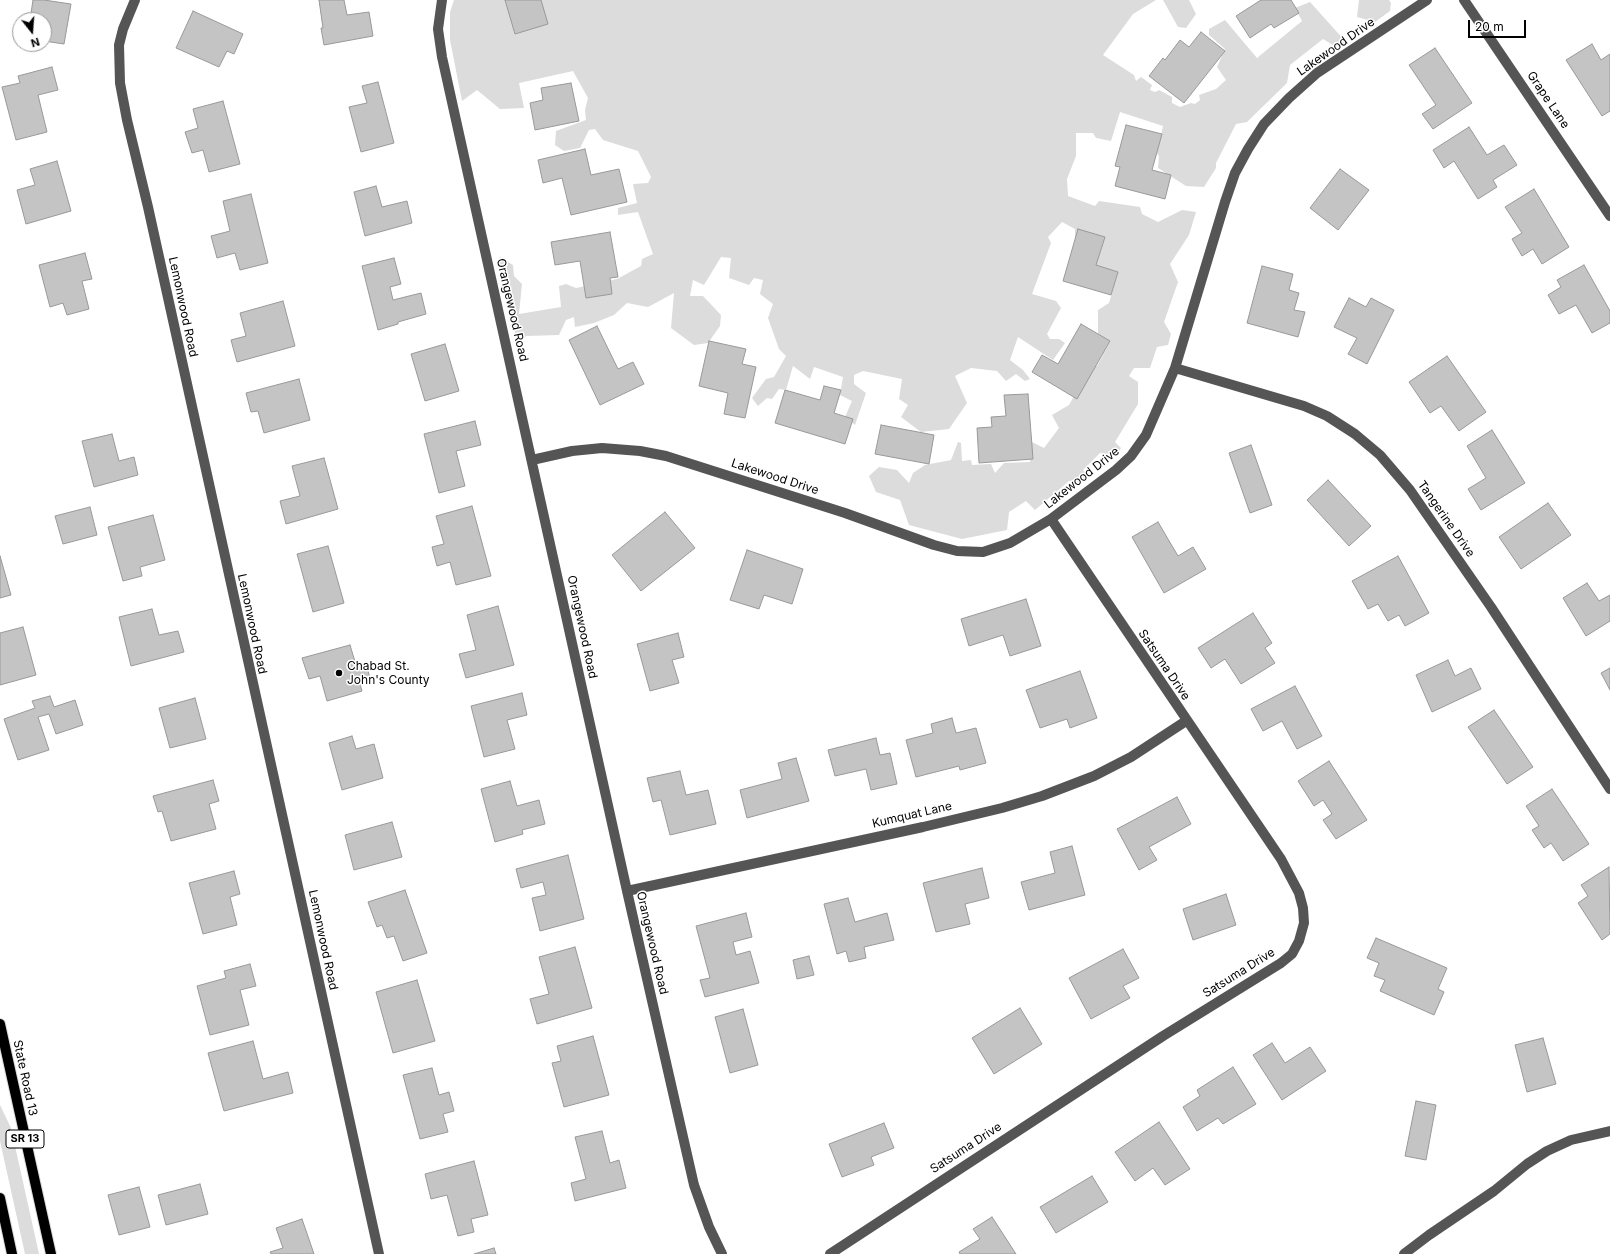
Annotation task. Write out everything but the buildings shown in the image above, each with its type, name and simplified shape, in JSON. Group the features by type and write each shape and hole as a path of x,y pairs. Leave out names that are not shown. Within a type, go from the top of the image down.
{"main road":[{"name":"State Road 13","path":"0,1024 51,1254"},
{"path":"0,1198 12,1254"}],"street":[{"name":"Lemonwood Road","path":"135,0 123,29 119,45 120,83 127,120 148,207 379,1254"},
{"name":"Orangewood Road","path":"442,0 438,29 442,57 627,890 694,1185 709,1227 722,1254"},
{"name":"Lakewood Drive","path":"532,460 572,451 602,448 653,453 845,513 934,545 957,551 983,552 1010,543 1051,519 1116,470 1131,456 1146,435 1175,368 1235,173 1264,124 1289,98 1317,73 1427,0"},
{"name":"Grape Lane","path":"1464,0 1610,216"},
{"name":"Tangerine Drive","path":"1175,368 1304,406 1327,416 1355,434 1380,455 1410,490 1496,614 1610,789"},
{"name":"Satsuma Drive","path":"830,1254 1130,1058 1281,963 1292,954 1299,942 1304,923 1303,908 1299,893 1281,859 1186,721 1051,519"},
{"name":"Kumquat Lane","path":"627,890 923,827 1002,808 1042,796 1094,776 1131,757 1186,721"},
{"path":"1404,1254 1429,1235 1494,1191 1527,1164 1547,1151 1571,1140 1610,1131"}],"shaded area":[{"path":"454,0 1156,0 1133,14 1103,55 1134,75 1136,81 1141,77 1152,85 1150,90 1155,92 1159,90 1172,97 1172,103 1180,107 1191,103 1195,104 1200,100 1199,95 1216,89 1226,80 1217,67 1225,49 1209,35 1209,29 1225,20 1257,58 1302,21 1295,8 1310,2 1346,42 1336,47 1323,39 1290,65 1287,83 1247,122 1236,124 1216,163 1216,168 1204,187 1186,186 1158,168 1159,156 1157,153 1163,126 1120,112 1111,141 1096,138 1093,133 1076,133 1076,156 1067,179 1068,196 1095,206 1099,201 1140,207 1142,214 1158,222 1182,210 1196,212 1189,235 1170,264 1178,282 1164,322 1171,334 1168,345 1157,347 1150,368 1134,368 1129,376 1138,382 1138,404 1115,442 1121,448 1117,455 1100,453 1083,470 1088,476 1079,483 1069,481 1035,510 1026,501 1009,512 1007,530 962,539 909,525 900,500 876,492 869,476 879,467 897,470 909,483 913,473 925,465 951,460 958,442 961,443 962,461 971,460 972,465 991,464 995,473 1004,463 1030,462 1030,441 1044,448 1059,428 1052,415 1069,405 1091,365 1097,366 1110,342 1098,334 1098,310 1109,303 1118,272 1095,266 1075,245 1075,229 1062,222 1048,237 1051,243 1032,294 1056,301 1061,308 1047,334 1050,339 1059,339 1065,343 1053,360 1018,337 1010,360 1023,370 1030,379 1025,381 1016,374 1006,381 997,371 971,368 955,376 967,403 949,429 921,432 901,417 908,405 899,399 902,379 863,371 854,375 854,384 866,393 855,425 845,417 852,401 840,395 843,377 814,367 810,379 793,366 786,390 779,389 772,399 767,398 758,406 752,398 766,379 774,377 786,356 779,349 768,318 773,304 760,294 763,280 754,278 749,285 729,278 731,258 721,257 704,285 693,280 690,296 703,296 721,315 720,326 708,343 694,345 671,328 674,293 648,307 627,303 614,315 594,323 575,327 574,317 566,320 559,335 526,336 518,345 498,261 500,257 513,265 514,276 522,284 519,314 561,307 559,286 566,284 576,288 617,279 641,266 642,259 653,254 638,212 618,215 618,208 637,203 633,184 648,183 651,177 638,151 603,140 595,129 589,130 580,148 564,151 555,145 556,131 586,120 585,110 588,98 573,71 519,83 524,108 500,109 477,90 462,101 450,40 450,12"},
{"path":"1163,0 1189,0 1196,14 1186,28 1178,27"},
{"path":"1359,0 1389,0 1391,3 1390,11 1375,22 1357,17"},
{"path":"0,1105 11,1128 39,1254 25,1254 0,1141"}],"place":[{"name":"Chabad St. John's County","path":"339,673"}]}
